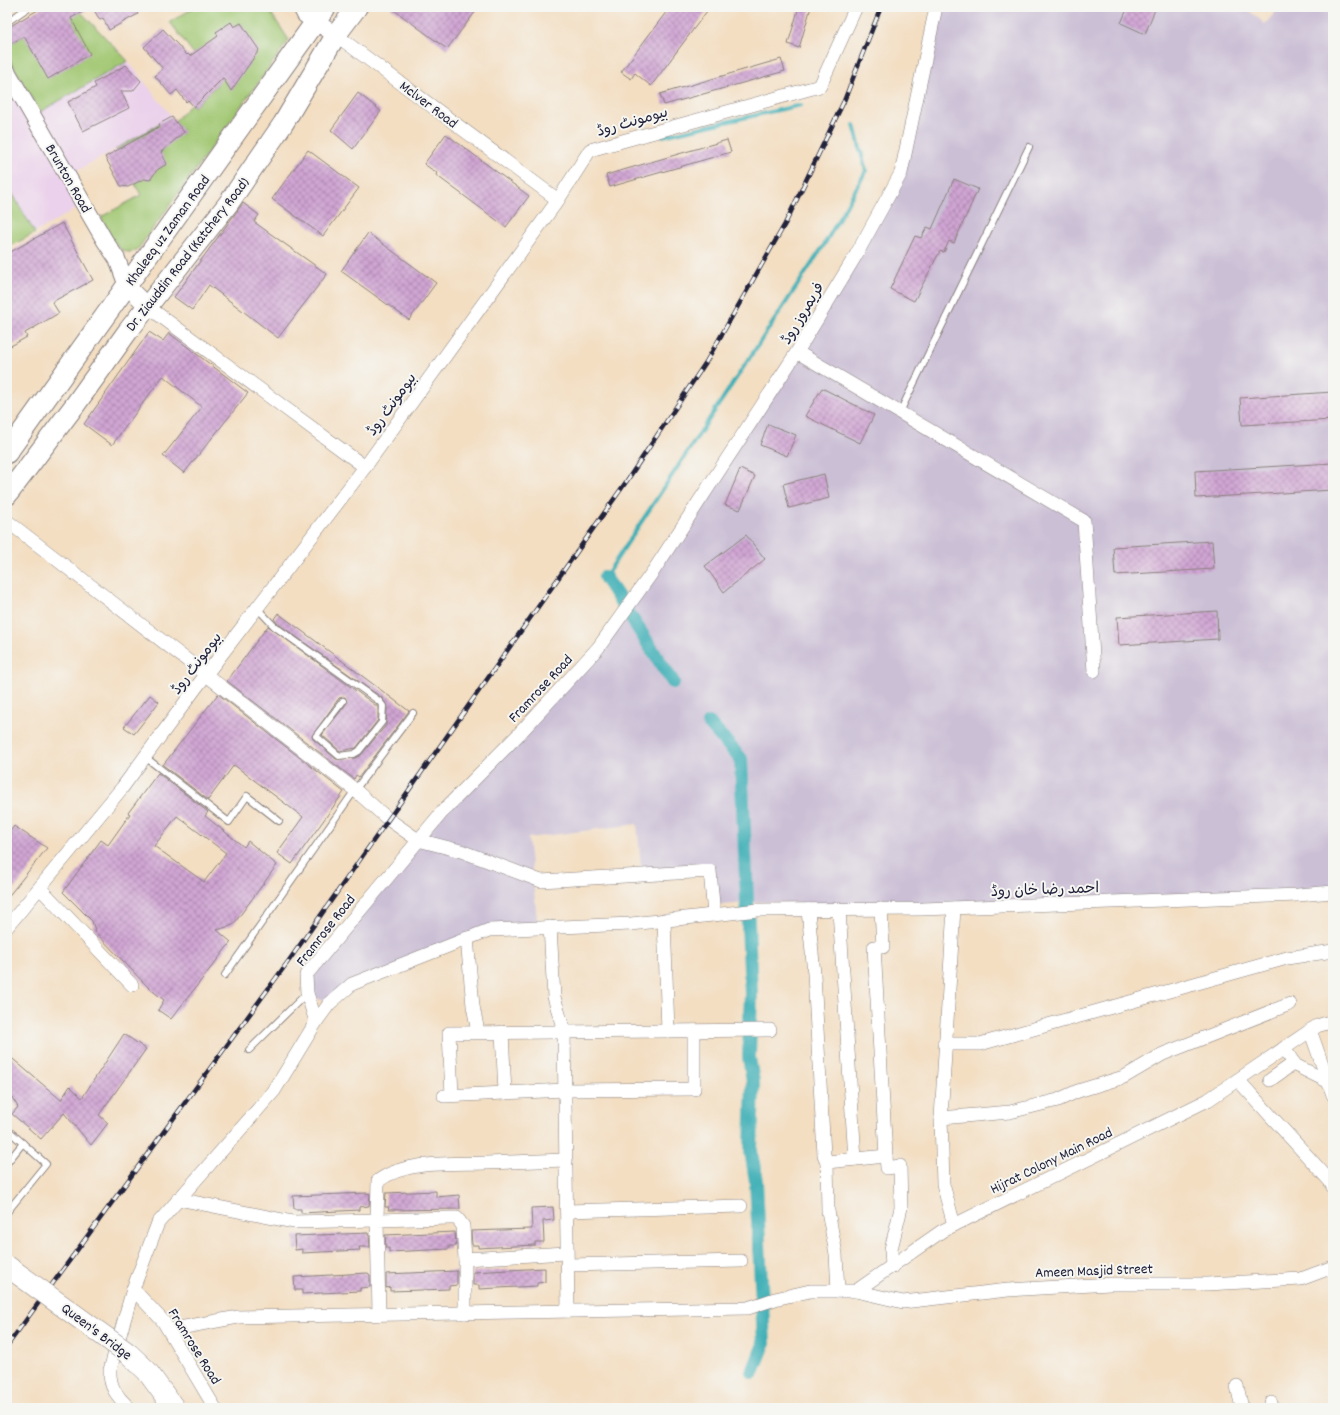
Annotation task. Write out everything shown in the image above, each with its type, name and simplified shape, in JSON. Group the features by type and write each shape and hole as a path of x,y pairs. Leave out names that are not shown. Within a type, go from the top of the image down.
{"highway":[{"name":"Queen's Bridge","path":"7,1266 129,1354 147,1371 174,1408"}],"main road":[{"name":"Dr. Ziauddin Road (Katchery Road)","path":"7,495 147,306 232,198 283,124 336,35 357,7"},
{"name":"Khaleeq uz Zaman Road","path":"7,453 74,357 127,286 321,14"}],"street":[{"name":"Mclver Road","path":"301,7 306,15 321,14 336,35 558,200"},
{"name":"بیومونٹ روڈ","path":"7,927 122,788 365,467 558,200 590,150 820,86 856,7"},
{"name":"فریمروز روڈ","path":"617,623 798,352 856,255 901,173 936,7"},
{"name":"Brunton Road","path":"7,71 105,241 117,259 127,286"},
{"path":"127,286 147,306 365,467"},
{"path":"798,352 1084,521 1094,671"},
{"path":"7,521 355,790 388,819 418,840 462,851 541,881 710,871 714,915"},
{"name":"Framrose Road","path":"316,1022 307,993 306,975 443,811 519,734 593,654 617,623"},
{"path":"40,888 132,985"},
{"name":"احمد رضا خان روڈ","path":"316,1022 329,1004 352,984 489,930 631,924 758,910 954,908 1298,895 1333,892"},
{"path":"954,908 944,1044 941,1118 943,1184 954,1225"},
{"path":"881,909 883,947 874,947 886,1156 888,1168 900,1166 901,1184 901,1208 891,1249 892,1267"},
{"path":"808,910 814,974 824,1155 827,1162 828,1211 836,1254 838,1291"},
{"path":"839,910 855,1159"},
{"path":"664,920 668,1031"},
{"path":"550,927 554,996 564,1031 568,1311"},
{"path":"467,938 473,1006 478,1032"},
{"path":"944,1044 980,1044 1288,958 1333,951"},
{"path":"941,1118 1010,1112 1058,1100 1078,1091 1124,1077 1163,1054 1290,1004"},
{"name":"Hijrat Colony Main Road","path":"856,1291 942,1231 1208,1100 1310,1030 1333,1021"},
{"path":"129,1408 116,1394 109,1380 133,1289 158,1222 274,1091 316,1022"},
{"path":"694,1031 694,1089 565,1090 448,1096 450,1032 770,1030"},
{"path":"1310,1030 1333,1095"},
{"path":"502,1032 505,1093"},
{"path":"1284,1048 1294,1063 1327,1081"},
{"path":"1270,1080 1294,1063"},
{"path":"1238,1080 1332,1182"},
{"path":"827,1162 886,1156"},
{"path":"379,1314 377,1220 378,1181 385,1176 426,1164 566,1160"},
{"path":"178,1199 293,1222 457,1218 463,1226 465,1259 465,1313"},
{"path":"567,1211 741,1206"},
{"path":"465,1259 741,1261"},
{"name":"Ameen Masjid Street","path":"856,1291 903,1302 1008,1290 1110,1284 1207,1284 1301,1279 1333,1267"},
{"name":"Framrose Road","path":"133,1289 163,1321 215,1408"},
{"path":"169,1330 238,1317 748,1308 775,1299 810,1292 856,1291"},
{"path":"1237,1386 1242,1408"}],"lane":[{"path":"7,22 29,7"},
{"path":"900,412 1029,148"},
{"path":"257,608 274,626 383,706 382,722 360,751 347,756 339,756 330,750 316,736 343,701"},
{"path":"225,975 355,790 413,713"},
{"path":"145,757 229,822 247,796 278,820"},
{"path":"249,1050 307,993"},
{"path":"7,1129 46,1164 7,1212"},
{"path":"7,1163 23,1143"}],"shaded area":[{"path":"939,7 1245,7 1265,24 1280,7 1333,7 1333,892 923,909 761,902 720,905 710,871 642,875 637,824 528,838 538,928 489,930 352,984 329,1004 307,993 306,975 418,841 598,648 798,353 901,173"},
{"path":"128,61 172,117 68,176 84,204 7,249 7,71 33,115"}],"green space":[{"path":"76,7 128,61 40,112 7,55 7,46"},
{"path":"195,7 267,7 289,40 138,249 131,252 125,251 115,243 101,217 141,195 116,149 172,117 175,121 191,104 194,107 217,85 170,22"},
{"path":"7,184 35,233 7,248"}],"building":[{"path":"43,7 92,7 71,18 90,54 48,79 24,36 7,46 7,28"},
{"path":"92,7 134,7 138,14 109,30 103,18 100,20"},
{"path":"390,7 479,7 447,49"},
{"path":"670,7 710,7 651,86 635,73 631,79 621,72"},
{"path":"799,7 811,7 799,48 788,44"},
{"path":"1128,7 1156,7 1145,34 1121,23"},
{"path":"231,22 234,27 241,23 259,50 231,91 223,78 194,107 188,100 186,102 177,90 171,95 155,76 163,69 144,47 163,29 187,55 188,54 190,56 218,36 216,32"},
{"path":"781,59 785,71 664,105 660,94"},
{"path":"126,65 141,81 133,91 121,91 129,108 83,131 68,102 96,87 94,83"},
{"path":"358,93 381,111 353,149 331,130"},
{"path":"172,117 184,132 161,152 167,164 157,170 150,180 144,179 128,187 121,186 105,157 160,126 159,124"},
{"path":"446,134 529,196 506,227 436,175 437,173 424,164"},
{"path":"727,140 731,152 610,187 606,175"},
{"path":"308,150 359,188 323,236 272,199"},
{"path":"954,179 978,189 954,243 949,241 944,252 940,251 914,301 890,289 915,236 921,238 927,227 932,229"},
{"path":"243,203 259,215 254,222 327,274 278,338 209,285 192,310 174,297"},
{"path":"62,223 93,280 52,302 59,313 25,333 27,337 7,348 7,254"},
{"path":"368,233 436,283 409,320 341,271"},
{"path":"149,332 163,341 169,333 248,393 184,473 163,456 202,407 163,376 112,445 84,424"},
{"path":"822,388 874,415 860,443 805,416"},
{"path":"1333,392 1333,420 1242,425 1240,398"},
{"path":"768,424 796,435 787,456 760,445"},
{"path":"1333,463 1333,490 1196,498 1195,471"},
{"path":"740,469 755,476 740,510 725,505"},
{"path":"824,474 829,498 789,508 783,484"},
{"path":"746,535 765,559 724,592 705,566"},
{"path":"1212,541 1214,569 1115,575 1113,547"},
{"path":"1217,611 1218,639 1119,645 1117,617"},
{"path":"278,613 409,711 359,777 356,775 354,779 227,681 268,626 378,707 378,720 356,748 340,751 322,735 347,703 345,697 339,698 312,736 313,739 336,759 355,758 361,755 386,725 387,706 382,698 277,623 274,619"},
{"path":"218,694 344,792 292,864 277,853 303,817 234,765 208,800 163,765"},
{"path":"150,695 159,702 134,734 124,727"},
{"path":"158,773 208,812 205,816 244,847 248,841 277,865 233,925 217,930 231,942 171,1019 158,1010 164,1000 149,988 96,933 92,921 63,892 101,840 108,845 130,814 128,813","holes":["177,816 226,853 204,882 154,846"]},
{"path":"14,826 47,848 7,898 7,836"},
{"path":"124,1034 146,1049 99,1115 108,1123 91,1145 64,1113 41,1139 12,1114 18,1107 7,1089 7,1054 61,1100 70,1086 82,1098"},
{"path":"436,1191 436,1197 459,1195 460,1209 388,1210 389,1207 385,1207 386,1193"},
{"path":"370,1194 369,1206 359,1207 359,1210 301,1213 301,1209 294,1209 293,1196"},
{"path":"553,1207 554,1220 543,1221 544,1242 535,1242 535,1245 478,1248 478,1245 472,1245 471,1231 532,1229 531,1208"},
{"path":"455,1232 456,1246 449,1246 449,1249 389,1252 389,1248 386,1248 385,1235"},
{"path":"368,1233 370,1247 359,1247 360,1250 302,1253 302,1249 295,1250 294,1236"},
{"path":"545,1268 545,1282 537,1283 537,1286 479,1289 479,1285 473,1285 473,1272"},
{"path":"457,1271 457,1285 449,1286 449,1289 390,1291 390,1287 386,1288 386,1274"},
{"path":"368,1273 370,1275 370,1287 360,1288 360,1291 302,1294 302,1290 295,1290 294,1277"}],"waterway":[{"path":"663,136 801,105"},
{"path":"605,577 824,245 866,171 854,125"},
{"path":"605,577 673,682"},
{"path":"709,723 741,759 751,993 749,1057 753,1082 751,1151 756,1181 764,1344 753,1372"}],"railway":[{"path":"7,1346 290,959 626,482 706,362 785,224 844,101 881,7"}]}
